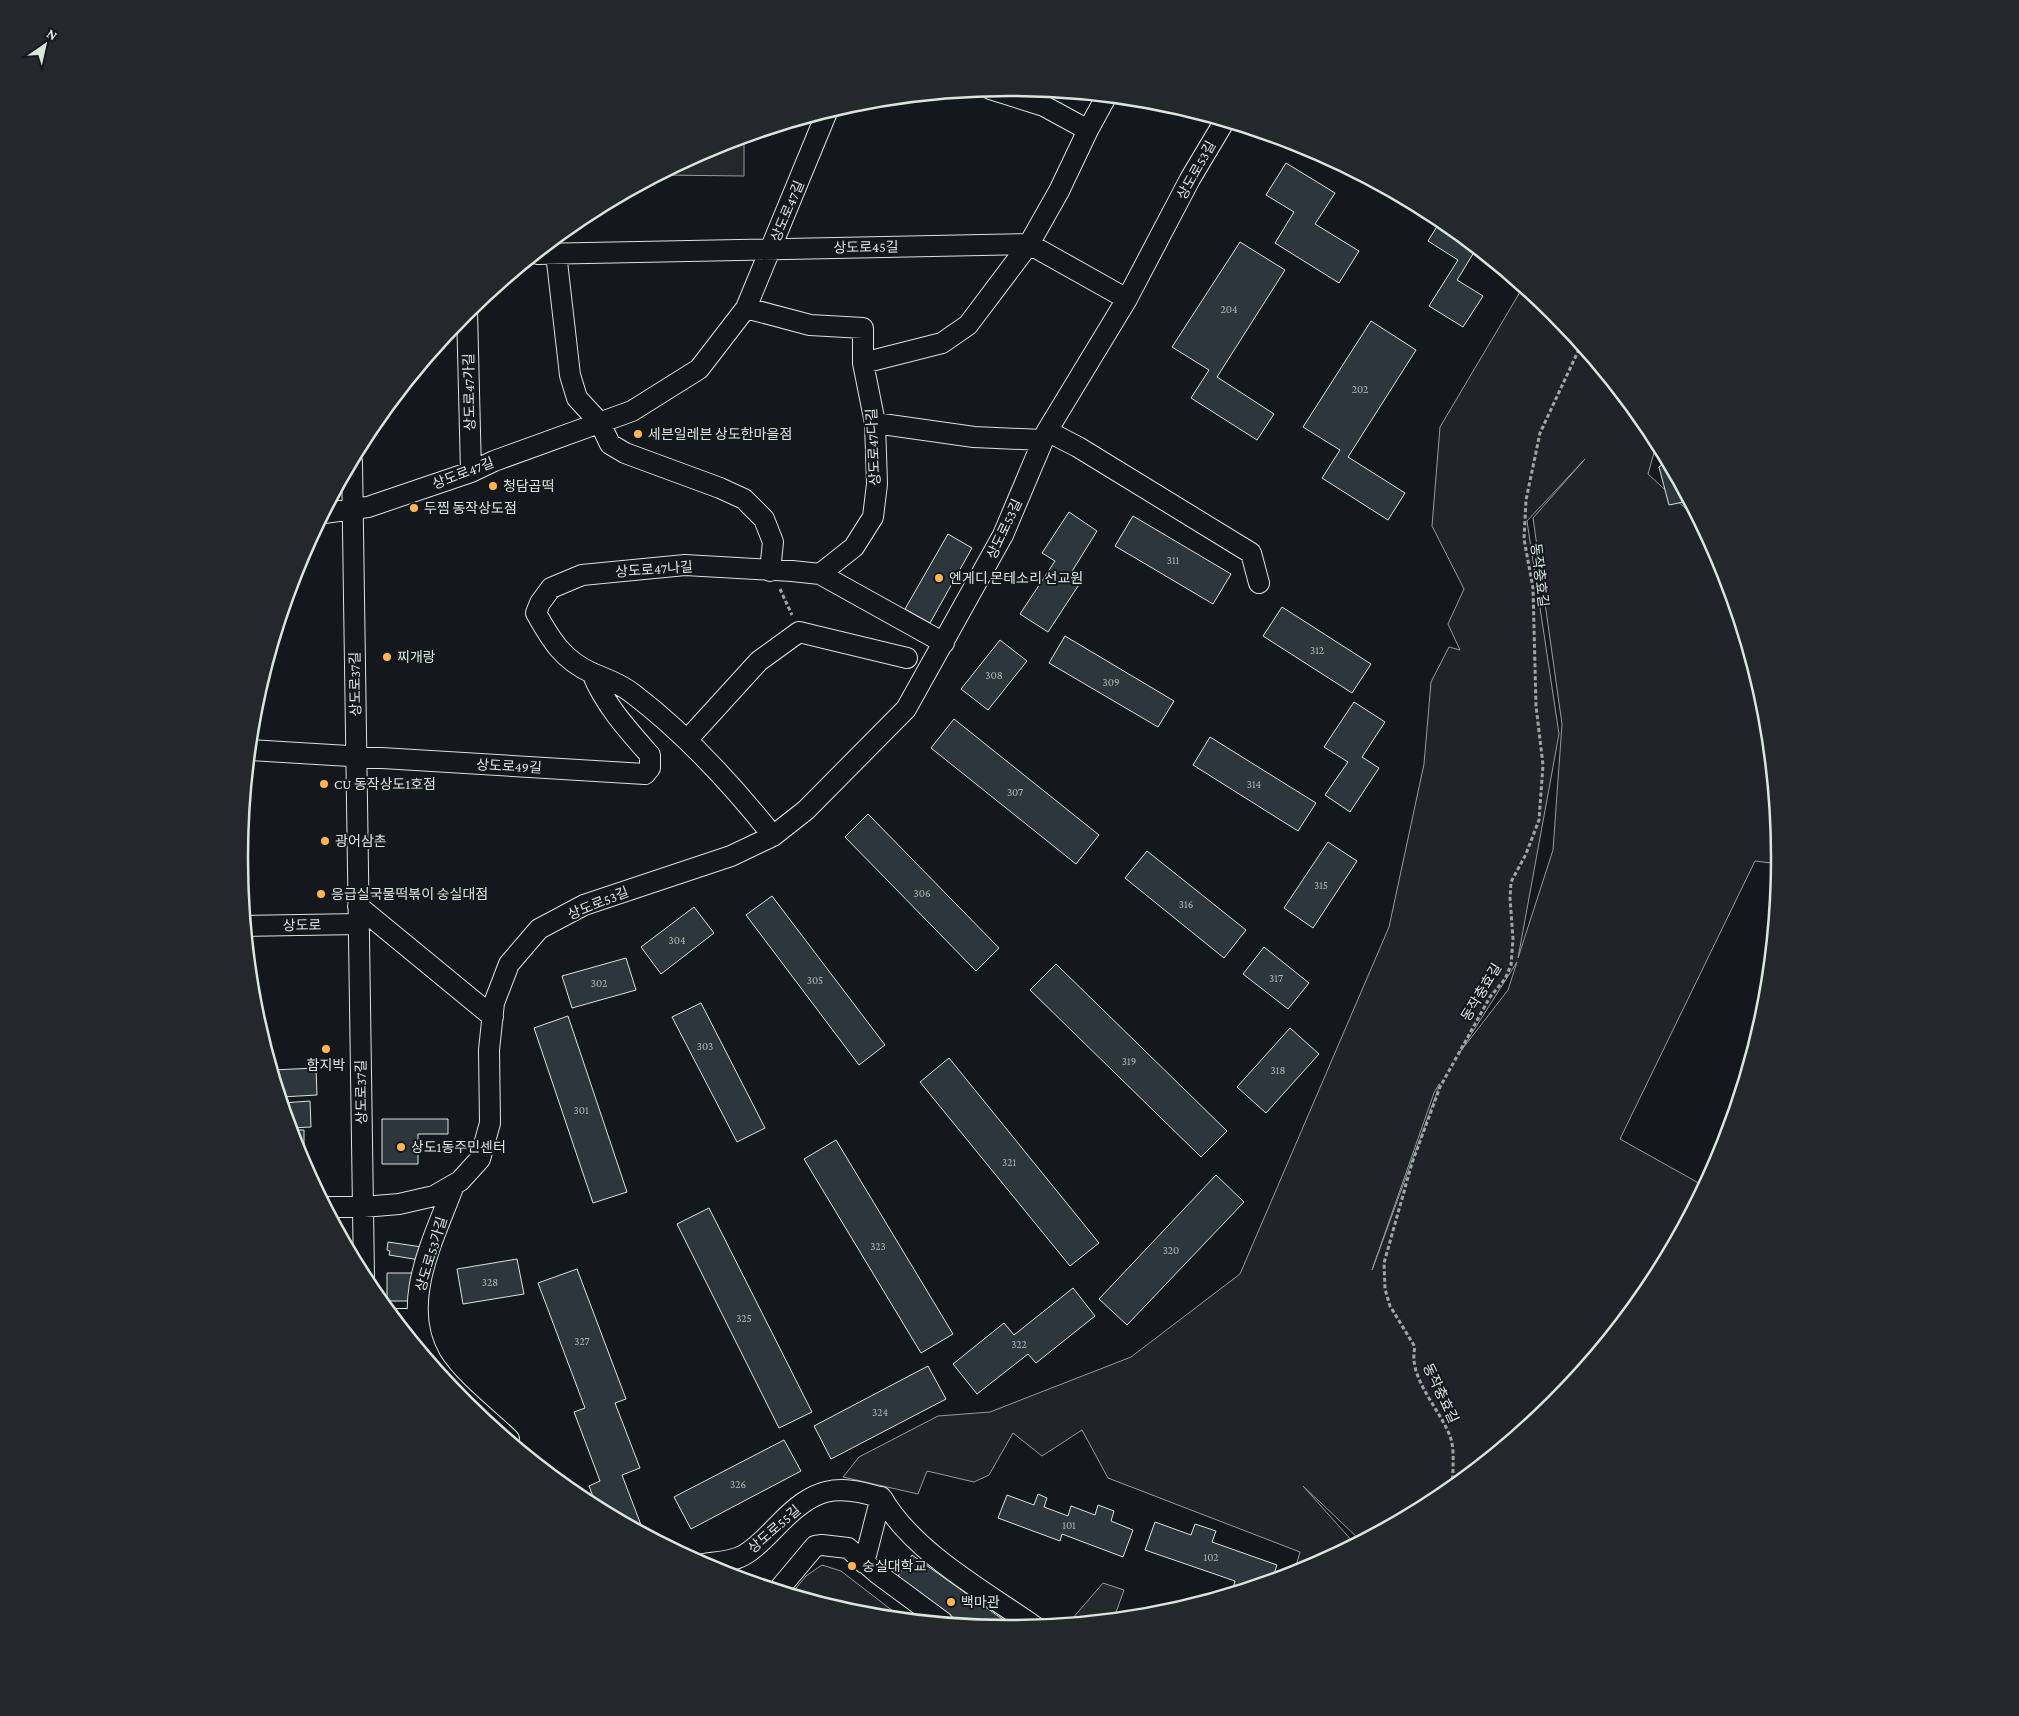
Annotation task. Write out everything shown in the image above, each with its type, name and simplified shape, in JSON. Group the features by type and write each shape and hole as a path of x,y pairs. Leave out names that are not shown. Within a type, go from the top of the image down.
{"street":[{"path":"1010,96 1044,106 1088,130"},
{"path":"746,308 810,325 863,328 864,363 942,344 968,325 1029,244 1059,191 1103,102"},
{"name":"상도로47길","path":"331,512 368,507 471,472 494,461 632,411 699,369 746,308 824,119"},
{"name":"상도로53길","path":"333,1207 399,1204 434,1196 460,1181 480,1159 487,1140 490,1123 489,1050 494,1003 509,964 539,929 584,905 731,856 773,836 806,810 906,709 1004,535 1045,436 1127,299 1190,179 1221,127"},
{"path":"1029,244 1127,299"},
{"name":"상도로45길","path":"547,253 1029,244"},
{"path":"547,253 570,375 577,398 600,423 610,444 625,453 720,488 744,500 764,519 773,542 770,571 820,574 944,643"},
{"name":"상도로47가길","path":"467,323 471,472"},
{"name":"상도로47다길","path":"820,574 854,547 873,517 877,484 875,423 864,363"},
{"path":"875,423 974,437 1045,436 1078,446 1251,553 1259,583"},
{"name":"상도로37길","path":"352,473 364,1261"},
{"name":"상도로47나길","path":"770,571 685,565 582,575 551,588 540,603 536,614 552,643 570,660 592,673 611,679 632,693 687,740 738,792 773,836"},
{"path":"687,740 760,661 799,632 907,658"},
{"name":"상도로49길","path":"255,750 645,774 650,768 650,755 611,710 599,692 592,673"},
{"path":"359,915 492,1017"},
{"name":"상도로","path":"251,926 359,915"},
{"name":"상도로53가길","path":"424,1345 417,1319 421,1276 454,1185"},
{"path":"403,1319 417,1319"},
{"name":"상도로55길","path":"716,1561 742,1556 758,1546 788,1515 820,1494 847,1488 881,1497"},
{"path":"864,1563 881,1497"},
{"path":"881,1497 926,1549 1025,1619"},
{"path":"783,1585 815,1546 848,1548 864,1563 934,1615"}],"path":[{"name":"동작충효길","path":"1453,1477 1451,1440 1422,1385 1412,1358 1415,1347 1390,1306 1385,1289 1384,1263 1412,1163 1440,1087 1490,997 1505,979 1511,965 1513,939 1510,898 1511,882 1526,854 1539,820 1543,765 1536,706 1533,588 1524,539 1526,500 1540,433 1578,352"},
{"path":"770,571 799,632"}],"shaded area":[{"path":"744,145 744,176 673,175 718,154"},
{"path":"1520,292 1548,319 1614,394 1654,453 1648,474 1687,510 1693,521 1731,613 1745,661 1757,709 1765,759 1770,808 1771,863 1755,861 1620,1139 1698,1183 1669,1239 1643,1281 1614,1322 1582,1360 1548,1397 1512,1431 1433,1491 1390,1518 1356,1536 1303,1486 1350,1539 1297,1564 1300,1552 1108,1478 1082,1430 1042,1456 1013,1433 989,1475 974,1482 927,1471 918,1494 843,1477 859,1457 938,1416 990,1412 1131,1357 1240,1274 1389,927 1424,764 1431,682 1449,647 1460,650 1448,624 1464,589 1432,526 1440,427","holes":["1585,459 1533,518 1562,724 1553,850 1518,958 1559,734 1527,521","1517,962 1508,990 1460,1052","1440,1084 1372,1270 1434,1093"]},
{"path":"822,1565 841,1571 892,1610 861,1605 796,1589 806,1576"},
{"path":"1103,1583 1124,1590 1116,1612 1074,1616"}],"building":[{"path":"1286,163 1335,193 1315,224 1359,251 1339,283 1275,243 1294,212 1266,195"},
{"path":"1436,227 1473,254 1457,280 1483,296 1463,327 1429,306 1458,260 1428,241"},
{"path":"1240,242 1285,270 1217,377 1274,414 1257,440 1191,398 1209,370 1172,347"},
{"path":"1371,321 1416,350 1348,457 1405,493 1388,520 1322,478 1340,450 1303,427"},
{"path":"1662,465 1683,502 1669,505 1659,467"},
{"path":"1069,512 1097,531 1071,573 1082,580 1048,632 1020,614 1055,561 1042,553"},
{"path":"1133,516 1231,574 1213,604 1115,546"},
{"name":"엔게디 몬테소리 선교원","path":"948,534 972,548 930,623 905,609"},
{"path":"1282,607 1371,664 1352,693 1263,636"},
{"path":"1065,636 1174,701 1158,727 1049,663"},
{"path":"1000,640 1027,661 988,710 961,689"},
{"path":"1354,702 1385,722 1362,757 1379,768 1350,812 1325,795 1348,762 1324,747"},
{"path":"954,719 1099,835 1076,864 931,748"},
{"path":"1210,737 1316,803 1298,831 1193,765"},
{"path":"868,814 999,948 976,971 845,837"},
{"path":"1328,842 1357,861 1313,928 1284,908"},
{"path":"1147,851 1246,930 1224,958 1125,878"},
{"path":"772,896 885,1045 859,1065 746,915"},
{"path":"694,907 714,933 661,974 641,947"},
{"path":"1264,947 1309,983 1288,1009 1243,974"},
{"path":"626,958 636,990 572,1008 562,976"},
{"path":"1056,964 1227,1131 1201,1157 1030,990"},
{"path":"701,1003 765,1128 737,1142 672,1017"},
{"path":"568,1016 627,1192 593,1203 534,1028"},
{"path":"1290,1028 1319,1054 1266,1113 1237,1087"},
{"path":"949,1058 1099,1243 1070,1266 920,1082"},
{"path":"316,1068 317,1095 286,1097 278,1070"},
{"path":"310,1101 311,1127 297,1128 288,1103"},
{"path":"382,1119 448,1119 448,1134 418,1134 418,1164 382,1164"},
{"path":"298,1130 304,1130 304,1145"},
{"path":"836,1140 953,1334 921,1353 804,1159"},
{"path":"1216,1175 1244,1202 1127,1325 1099,1299"},
{"path":"709,1208 812,1412 779,1428 677,1224"},
{"path":"388,1242 422,1247 420,1260 389,1255 390,1251 387,1250"},
{"path":"517,1259 524,1294 463,1304 457,1269"},
{"path":"577,1269 626,1399 615,1403 640,1468 622,1475 641,1524 592,1495 589,1486 600,1481 574,1412 585,1408 538,1283"},
{"path":"387,1273 415,1273 414,1301 390,1301 387,1297"},
{"path":"1073,1288 1095,1316 1036,1363 1028,1354 977,1394 953,1364 1004,1323 1014,1335"},
{"path":"928,1366 946,1399 831,1459 814,1426"},
{"path":"784,1440 801,1471 691,1529 674,1497"},
{"path":"1038,1494 1047,1498 1044,1507 1068,1516 1071,1506 1095,1515 1098,1505 1114,1511 1111,1521 1133,1530 1123,1557 1062,1534 1060,1541 998,1518 1007,1495 1034,1505"},
{"path":"1155,1522 1191,1535 1195,1524 1216,1531 1212,1542 1277,1565 1275,1571 1234,1585 1235,1581 1145,1550"},
{"name":"백마관","path":"912,1555 1003,1620 942,1616 894,1582"}],"place":[{"name":"세븐일레븐 상도한마을점","path":"638,434"},
{"name":"청담곱떡","path":"493,486"},
{"name":"두찜 동작상도점","path":"414,508"},
{"name":"엔게디 몬테소리 선교원","path":"939,578"},
{"name":"찌개랑","path":"387,657"},
{"name":"CU 동작상도1호점","path":"324,784"},
{"name":"광어삼촌","path":"325,841"},
{"name":"응급실국물떡볶이 숭실대점","path":"321,894"},
{"name":"함지박","path":"326,1049"},
{"name":"상도1동주민센터","path":"401,1147"},
{"name":"숭실대학교","path":"852,1566"},
{"name":"백마관","path":"951,1602"}]}
